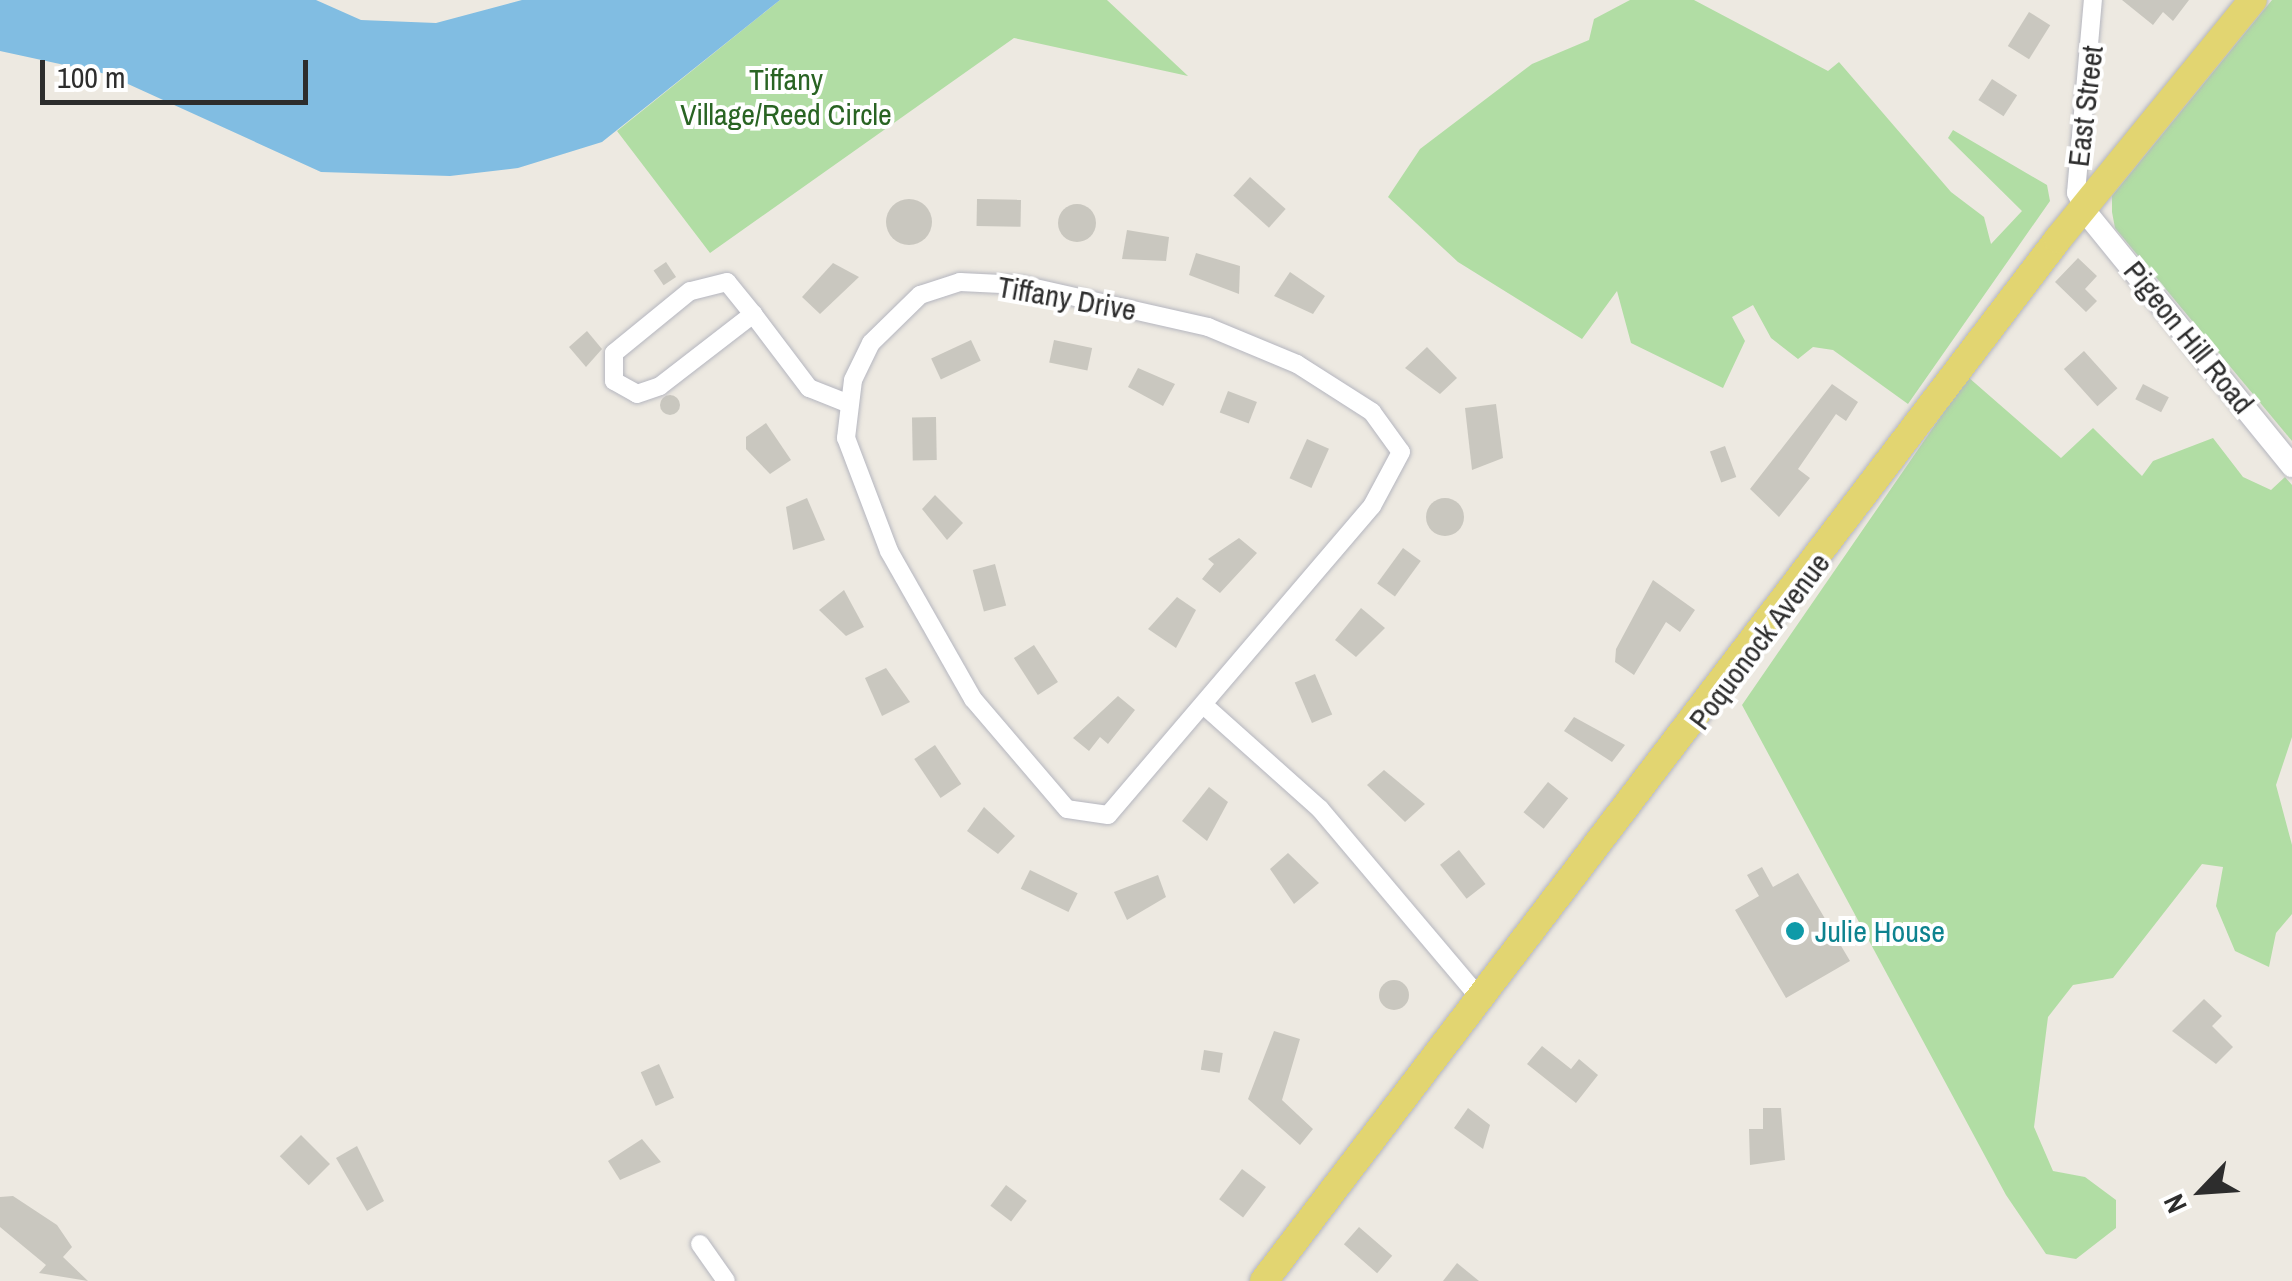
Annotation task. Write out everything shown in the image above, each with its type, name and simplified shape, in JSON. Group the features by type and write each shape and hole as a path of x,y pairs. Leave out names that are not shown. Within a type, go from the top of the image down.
{"main road":[{"name":"Poquonock Avenue","path":"1264,1281 2084,210 2253,0"}],"street":[{"name":"East Street","path":"2084,210 2076,193 2093,0"},
{"name":"Pigeon Hill Road","path":"2084,210 2292,466"},
{"path":"753,314 660,386 637,394 614,382 614,353 690,291 727,282 753,314 809,388 847,402"},
{"name":"Tiffany Drive","path":"960,282 1022,285 1208,327 1297,364 1391,426 1400,452 1394,475 1207,708 1123,805 1089,818 1067,809 1004,742 930,632 856,468 847,402 871,344 920,294 960,282"},
{"path":"1207,708 1320,808 1482,1001"},
{"path":"700,1244 726,1281"}],"green space":[{"name":"Tiffany Village/Reed Circle","path":"780,0 1107,0 1188,76 1014,38 710,253 617,131"},
{"path":"1630,0 1694,0 1828,71 1839,62 1951,192 1984,217 1991,244 2022,211 1948,138 1953,130 2047,185 2050,201 1908,404 1833,350 1813,347 1798,359 1771,338 1753,305 1732,317 1745,341 1723,388 1631,343 1617,291 1582,339 1458,262 1388,197 1420,149 1532,64 1589,40 1594,19"},
{"path":"2272,0 2292,0 2292,441 2115,228 2112,212 2112,196"},
{"path":"1968,377 2061,458 2093,428 2142,476 2153,461 2213,438 2243,477 2271,490 2285,477 2292,485 2292,737 2276,785 2292,845 2292,914 2276,933 2269,967 2235,951 2216,906 2223,867 2202,864 2113,978 2073,985 2048,1017 2034,1127 2053,1171 2085,1177 2116,1200 2116,1228 2076,1259 2046,1254 2006,1195 1742,705"}],"water":[{"path":"0,0 316,0 361,20 436,23 522,0 780,0 602,142 518,168 450,176 321,172 106,74 0,51"}],"building":[{"path":"2122,0 2189,0 2173,21 2163,12 2153,25"},
{"path":"2029,12 2050,25 2029,59 2008,46"},
{"path":"1992,79 2017,95 2004,116 1978,100"},
{"path":"1250,177 1286,209 1269,228 1233,196"},
{"path":"909,199 925,206 932,222 925,238 909,245 893,238 886,222 893,206"},
{"path":"977,199 1021,200 1021,227 977,226"},
{"path":"1077,204 1090,210 1096,223 1090,236 1077,242 1064,236 1058,223 1064,210"},
{"path":"1127,230 1169,237 1166,261 1122,259"},
{"path":"1196,253 1240,266 1239,294 1189,275"},
{"path":"2078,258 2097,276 2085,289 2097,301 2086,312 2055,282"},
{"path":"666,262 676,277 664,285 654,270"},
{"path":"833,263 859,277 820,314 802,297"},
{"path":"1290,272 1325,296 1313,314 1274,296"},
{"path":"587,331 602,349 586,367 569,347"},
{"path":"971,340 981,361 941,379 931,359"},
{"path":"1054,340 1092,348 1087,371 1049,362"},
{"path":"1427,347 1457,378 1440,394 1405,368"},
{"path":"2084,351 2117,388 2097,406 2064,369"},
{"path":"1138,368 1175,384 1163,406 1128,387"},
{"path":"1832,384 1858,402 1846,421 1836,414 1798,469 1810,478 1779,517 1750,489"},
{"path":"2143,384 2169,397 2161,412 2135,399"},
{"path":"1228,391 1257,402 1249,424 1220,412"},
{"path":"666,395 674,395 680,405 674,415 666,415 660,409 660,401"},
{"path":"1496,404 1503,458 1472,470 1465,408"},
{"path":"912,417 936,417 937,460 913,460"},
{"path":"766,423 791,460 770,474 746,449 746,437"},
{"path":"1307,439 1329,449 1311,488 1290,478"},
{"path":"1725,446 1736,477 1721,482 1710,451"},
{"path":"935,495 963,523 947,540 922,509"},
{"path":"807,498 825,540 793,550 786,507"},
{"path":"1445,498 1459,503 1464,517 1459,531 1445,536 1431,531 1426,517 1431,503"},
{"path":"1239,538 1257,553 1220,593 1202,579 1214,564 1208,559"},
{"path":"1403,548 1421,561 1395,597 1377,584"},
{"path":"995,564 1006,606 984,611 973,570"},
{"path":"1653,580 1695,610 1680,632 1666,622 1634,675 1615,662 1616,649"},
{"path":"844,590 864,627 846,636 819,610"},
{"path":"1177,597 1196,610 1176,648 1148,629"},
{"path":"1361,608 1385,628 1356,657 1335,640"},
{"path":"1034,645 1058,682 1038,695 1014,658"},
{"path":"886,668 910,702 882,716 865,678"},
{"path":"1315,674 1332,715 1312,723 1295,683"},
{"path":"1118,696 1135,710 1108,744 1100,737 1089,751 1073,738"},
{"path":"1574,717 1625,745 1612,762 1564,731"},
{"path":"935,745 961,784 941,798 914,759"},
{"path":"1384,770 1425,804 1405,822 1367,785"},
{"path":"1548,782 1568,798 1544,829 1523,812"},
{"path":"1209,787 1228,802 1207,841 1182,821"},
{"path":"984,807 1015,836 998,854 967,831"},
{"path":"1459,850 1485,884 1467,899 1440,865"},
{"path":"1288,853 1319,883 1294,904 1270,869"},
{"name":"Julie House","path":"1762,867 1773,887 1798,873 1850,961 1786,998 1735,910 1759,896 1747,875"},
{"path":"1030,870 1078,893 1068,912 1021,889"},
{"path":"1158,875 1166,897 1127,920 1114,892"},
{"path":"1394,980 1404,985 1409,995 1404,1005 1394,1010 1384,1005 1379,995 1384,985"},
{"path":"2204,999 2222,1016 2212,1026 2233,1047 2216,1064 2172,1031"},
{"path":"1274,1031 1300,1039 1282,1100 1313,1129 1300,1145 1248,1099"},
{"path":"1542,1046 1571,1069 1579,1059 1598,1075 1576,1103 1527,1064"},
{"path":"1204,1050 1223,1053 1220,1073 1201,1070"},
{"path":"659,1064 674,1098 656,1106 641,1072"},
{"path":"1468,1108 1490,1125 1483,1149 1454,1128"},
{"path":"1763,1108 1781,1108 1785,1160 1750,1165 1749,1129 1763,1129"},
{"path":"301,1135 330,1164 309,1185 280,1156"},
{"path":"642,1139 661,1162 620,1180 608,1161"},
{"path":"357,1146 384,1201 367,1211 336,1158"},
{"path":"1242,1169 1266,1187 1243,1217 1219,1199"},
{"path":"1006,1185 1027,1201 1011,1221 990,1206"},
{"path":"13,1196 57,1225 72,1247 63,1257 88,1281 39,1273 46,1265 0,1227 0,1197"},
{"path":"1359,1227 1392,1256 1377,1273 1344,1244"},
{"path":"1457,1263 1479,1281 1443,1281"}],"place":[{"name":"Julie House","path":"1795,931"}]}
